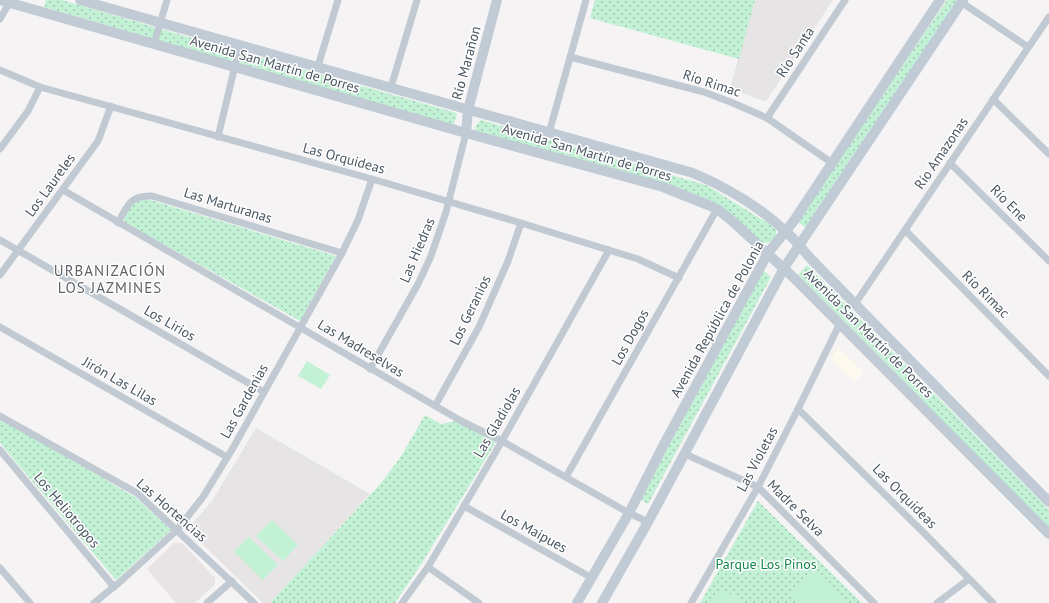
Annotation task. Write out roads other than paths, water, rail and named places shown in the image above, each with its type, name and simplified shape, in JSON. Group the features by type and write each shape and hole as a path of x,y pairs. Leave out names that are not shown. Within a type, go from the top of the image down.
{"main road":[{"name":"Avenida San Martín de Porres","path":"0,0 663,188 695,199 717,209 784,268 1049,534"},
{"name":"Avenida San Martín de Porres","path":"80,0 693,173 714,182 755,206 785,231 1049,502"},
{"name":"Río Marañon","path":"466,133 468,110 497,0"},
{"name":"Avenida República de Polonia","path":"577,603 629,513 663,446 768,253 792,222 940,0"},
{"path":"602,603 685,454 784,268 962,1"}],"street":[{"path":"154,44 167,0"},
{"path":"318,66 338,0"},
{"path":"391,87 417,0"},
{"path":"549,133 586,0"},
{"name":"Río Santa","path":"767,118 845,0"},
{"path":"962,1 1028,47"},
{"path":"0,19 11,2"},
{"name":"Río Amazonas","path":"855,304 1049,17"},
{"path":"218,137 240,45"},
{"name":"Río Rimac","path":"570,58 704,92 733,102 767,118 832,163"},
{"name":"Las Orquideas","path":"0,70 40,87 372,179 521,223 638,259 678,278"},
{"path":"0,149 28,111 40,87"},
{"path":"993,99 1048,152"},
{"name":"Los Laureles","path":"0,275 98,141 111,106"},
{"name":"Las Hiedras","path":"370,369 418,284 431,256 449,202 466,133"},
{"name":"Río Ene","path":"950,163 1049,261"},
{"name":"Las Gardenias","path":"94,603 177,530 203,497 264,392 342,252 358,220 372,179"},
{"name":"Las Madreselvas","path":"63,190 118,223 300,326 370,369 463,422 502,441 629,513 648,522"},
{"name":"Las Marturanas","path":"118,223 133,199 144,195 152,196 342,252"},
{"name":"Los Dogos","path":"566,477 717,209"},
{"name":"Los Geranios","path":"435,406 479,326 508,262 521,223"},
{"name":"Río Rimac","path":"905,230 1049,376"},
{"name":"Los Lirios","path":"0,240 264,392"},
{"name":"Las Gladiolas","path":"402,603 428,567 464,506 609,250"},
{"name":"Las Violetas","path":"691,603 758,487 840,323"},
{"name":"Jirón Las Lilas","path":"0,327 227,457"},
{"name":"Las Orquideas","path":"798,409 993,603"},
{"name":"Las Hortencias","path":"0,416 137,493 254,603"},
{"name":"Los Heliotropos","path":"0,450 114,587"},
{"name":"Madre Selva","path":"685,454 758,487 874,603"},
{"name":"Los Maipues","path":"464,506 592,578"},
{"path":"428,567 479,603"},
{"path":"0,568 30,603"},
{"path":"937,603 969,579"},
{"path":"207,603 232,581"}],"district":[{"name":"URBANIZACIÓN LOS JAZMINES","path":"110,278"}],"park label":[{"name":"Parque Los Pinos","path":"766,564"}]}
